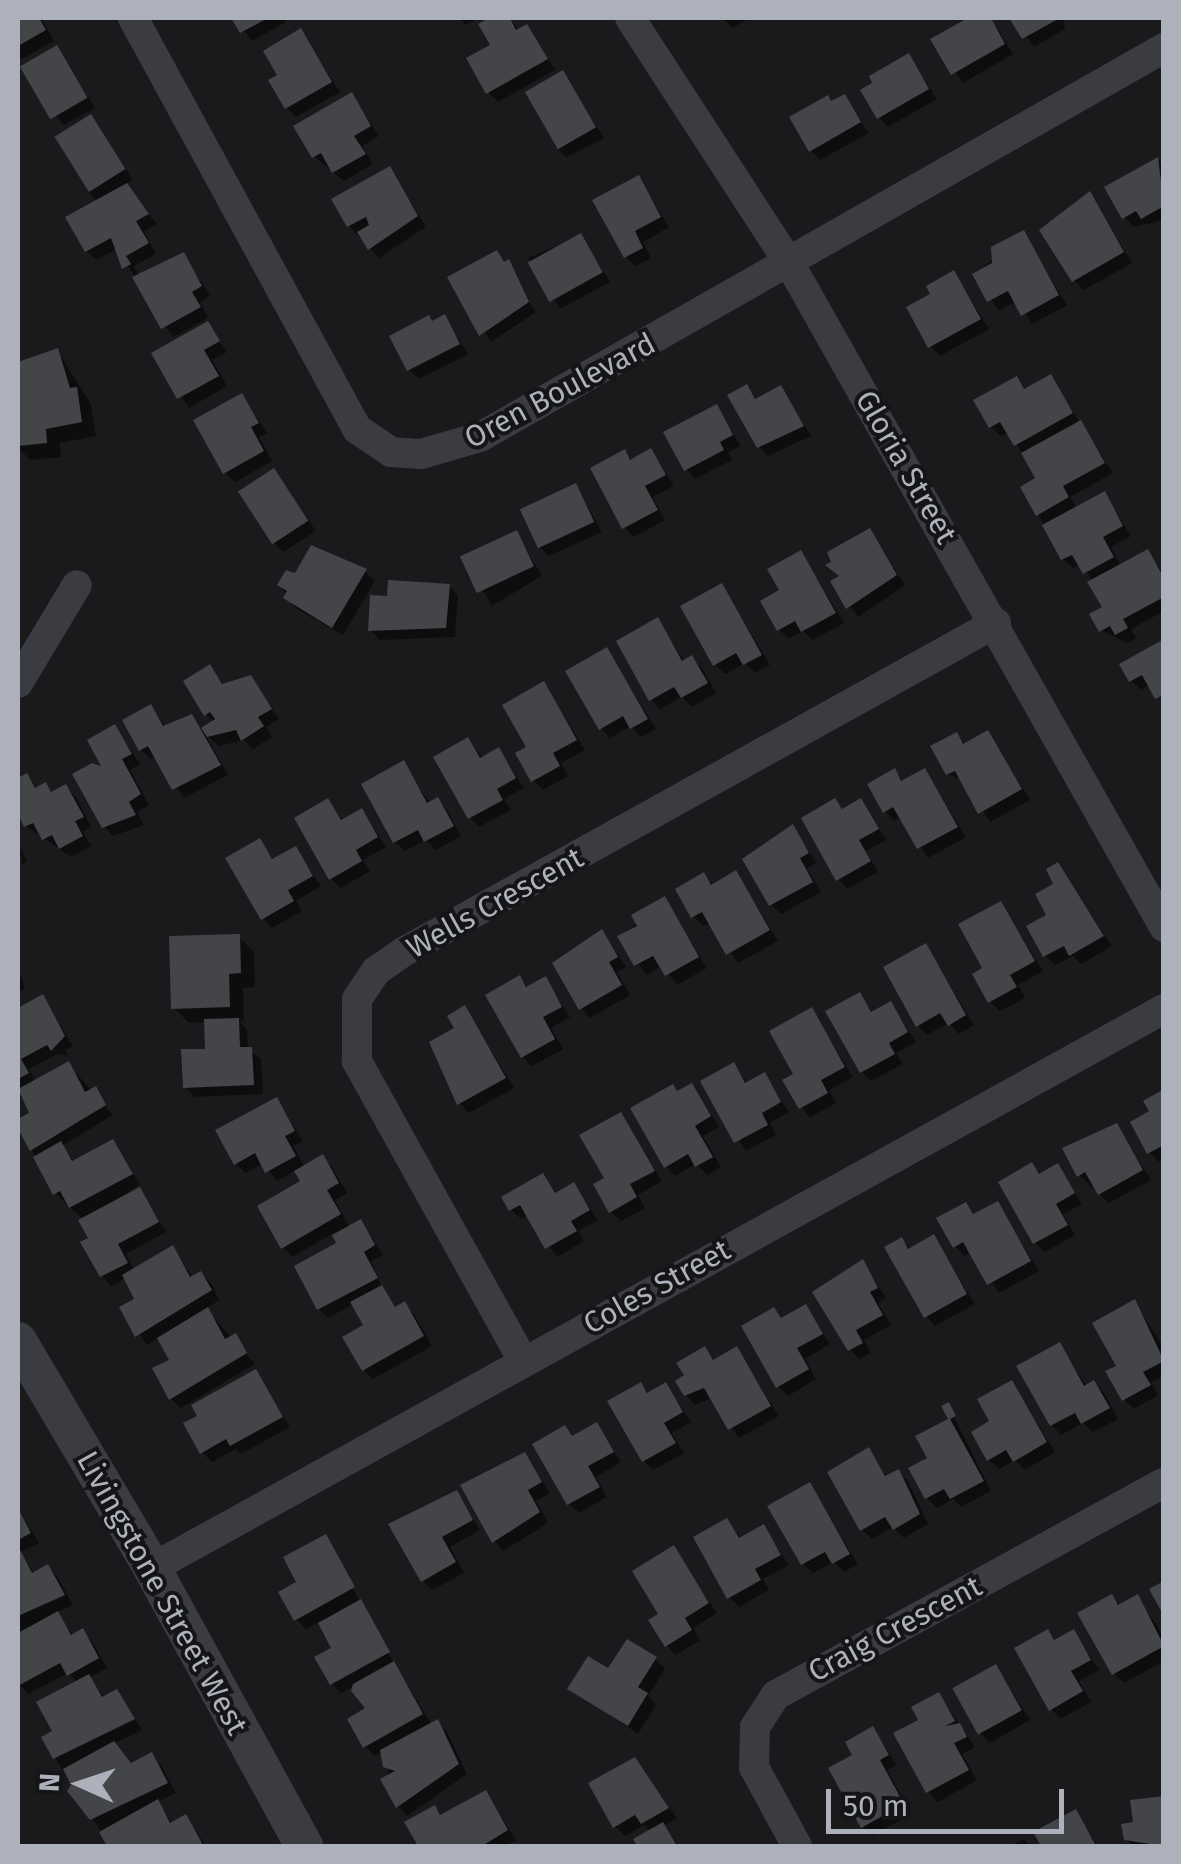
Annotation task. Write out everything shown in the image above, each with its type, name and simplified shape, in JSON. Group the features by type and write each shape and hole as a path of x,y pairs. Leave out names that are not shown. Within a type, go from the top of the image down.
{"street":[{"name":"Oren Boulevard","path":"133,18 356,428 391,452 450,449 480,437 791,266 1164,48"},
{"name":"Gloria Street","path":"630,18 791,266 1164,928"},
{"path":"18,683 77,585"},
{"name":"Wells Crescent","path":"522,1359 357,1061 357,999 376,971 405,952 996,624"},
{"name":"Coles Street","path":"152,1568 522,1359 1164,1009"},
{"name":"Livingstone Street West","path":"18,1341 152,1568 304,1846"},
{"name":"Craig Crescent","path":"797,1846 754,1768 755,1726 776,1695 1164,1483"}],"building":[{"path":"18,18 39,18 46,30 18,46"},
{"path":"231,18 268,18 240,33"},
{"path":"489,18 510,18 516,30 527,24 548,59 486,94 466,58 490,45 478,24"},
{"path":"968,18 991,18 1005,44 951,75 930,39"},
{"path":"1009,18 1060,18 1022,39"},
{"path":"301,28 332,82 285,109 268,80 277,75 263,51"},
{"path":"57,45 88,98 50,119 20,66"},
{"path":"909,53 929,89 877,119 860,90 872,83 869,76"},
{"path":"563,70 596,127 558,149 525,92"},
{"path":"352,92 371,126 354,136 366,154 332,173 321,153 312,158 293,126"},
{"path":"845,94 861,122 809,152 789,117 828,95 831,101"},
{"path":"91,114 125,169 89,192 55,137"},
{"path":"1158,157 1164,206 1141,219 1136,211 1122,219 1104,187"},
{"path":"390,166 418,216 368,250 357,232 369,225 366,217 347,227 331,199"},
{"path":"639,175 661,217 635,231 643,248 624,258 592,200"},
{"path":"127,183 149,214 136,221 149,243 126,256 131,264 122,269 111,238 85,252 65,217"},
{"path":"1090,191 1124,252 1072,282 1039,230"},
{"path":"1024,230 1059,295 1021,316 1008,291 987,302 972,274 992,263 991,247"},
{"path":"581,233 603,272 549,302 528,263"},
{"path":"497,250 504,262 509,259 529,302 479,336 447,277"},
{"path":"184,252 202,286 192,292 201,307 161,329 132,277"},
{"path":"954,270 981,319 928,348 906,307 930,294 926,286"},
{"path":"445,314 460,344 407,371 389,336 429,315 432,321"},
{"path":"208,321 220,341 204,350 219,376 177,399 151,353"},
{"path":"58,348 70,388 77,387 82,422 46,429 47,443 18,446 18,362"},
{"path":"1051,374 1073,413 1014,446 1000,422 989,428 973,400 1017,376 1024,389"},
{"path":"747,384 755,399 781,385 804,426 757,448 727,395"},
{"path":"242,393 259,423 251,427 264,451 223,474 193,420"},
{"path":"717,404 733,435 720,442 724,450 684,471 663,432"},
{"path":"1081,420 1105,463 1063,486 1069,497 1036,516 1020,487 1035,478 1021,453"},
{"path":"651,448 666,475 645,486 658,510 622,529 590,468 625,449 630,460"},
{"path":"274,468 308,521 272,544 238,491"},
{"path":"576,483 594,522 538,548 520,509"},
{"path":"1105,491 1123,526 1103,537 1114,557 1083,574 1072,555 1061,560 1042,525"},
{"path":"870,528 897,575 846,609 830,581 839,576 825,565 831,562 827,552"},
{"path":"517,530 534,566 477,593 460,557"},
{"path":"311,545 367,569 332,628 283,598 287,591 277,585 286,570 295,573"},
{"path":"1148,549 1164,578 1164,597 1123,619 1128,628 1115,635 1110,626 1099,632 1089,614 1102,607 1087,582"},
{"path":"801,550 836,613 801,632 795,621 777,631 760,601 779,590 767,569"},
{"path":"388,580 450,584 446,628 368,631 370,595 387,596"},
{"path":"722,583 762,655 743,665 736,653 713,666 680,606"},
{"path":"658,617 682,661 692,655 708,683 681,698 674,687 649,701 616,641"},
{"path":"1164,639 1164,695 1155,699 1142,675 1129,682 1119,664"},
{"path":"607,647 648,719 630,729 623,716 599,730 565,671"},
{"path":"210,664 222,684 251,675 272,709 258,717 264,726 241,741 236,730 207,737 201,728 215,719 210,712 204,716 183,681"},
{"path":"544,681 577,740 553,753 560,766 531,782 515,753 526,747 502,705"},
{"path":"151,704 163,726 192,714 221,765 172,790 148,746 139,751 122,720"},
{"path":"115,724 132,754 122,759 141,794 129,802 136,815 102,828 72,774 92,763 101,766 87,740"},
{"path":"988,730 1022,789 978,814 955,771 946,775 930,746 957,732 963,744"},
{"path":"468,737 480,758 499,747 516,778 497,789 503,800 468,819 433,757"},
{"path":"404,760 427,803 438,797 454,826 424,842 418,830 393,843 361,784"},
{"path":"895,768 901,781 925,768 958,827 917,849 893,807 883,813 867,784"},
{"path":"27,773 35,788 46,782 51,792 66,784 84,817 75,821 83,836 59,849 52,835 42,840 33,823 24,827 18,814 18,778"},
{"path":"328,798 341,820 362,808 378,837 356,850 362,861 329,880 294,818"},
{"path":"835,798 842,809 861,798 879,829 859,840 871,861 836,881 801,818"},
{"path":"793,824 809,853 800,858 813,882 769,906 742,859"},
{"path":"260,838 272,859 296,846 313,876 288,890 294,901 261,920 225,858"},
{"path":"1058,862 1104,936 1069,956 1064,946 1043,957 1026,926 1046,915 1035,894 1053,884 1046,869"},
{"path":"736,870 770,930 726,955 702,912 691,918 675,889 704,872 711,885"},
{"path":"665,896 699,957 665,976 653,956 634,966 617,936 637,926 631,915"},
{"path":"1001,901 1035,961 1010,975 1017,987 988,1003 972,974 982,968 958,924"},
{"path":"602,929 618,957 609,962 622,985 579,1010 552,963"},
{"path":"240,934 241,973 229,974 230,1007 171,1009 169,936"},
{"path":"926,943 966,1015 948,1026 940,1013 916,1027 883,967"},
{"path":"520,975 526,987 546,976 562,1007 543,1017 555,1039 521,1058 485,995"},
{"path":"860,992 871,1012 891,1001 908,1032 889,1043 895,1054 860,1073 825,1011"},
{"path":"43,994 65,1036 51,1051 47,1045 21,1059 29,1073 18,1079 18,1008"},
{"path":"465,1005 506,1078 457,1105 429,1042 454,1028 447,1016"},
{"path":"812,1007 845,1067 821,1080 828,1093 799,1109 782,1080 793,1074 769,1031"},
{"path":"239,1018 240,1047 252,1047 254,1085 183,1088 181,1049 205,1049 204,1019"},
{"path":"69,1061 85,1092 96,1086 106,1105 30,1151 18,1129 18,1119 29,1113 18,1089"},
{"path":"734,1062 745,1083 765,1072 781,1102 762,1113 768,1125 734,1143 700,1081"},
{"path":"692,1083 711,1116 695,1126 713,1157 695,1167 688,1154 664,1168 630,1108 673,1084 677,1091"},
{"path":"1164,1089 1164,1145 1147,1154 1130,1122 1149,1111 1143,1101"},
{"path":"277,1097 295,1131 285,1136 296,1156 265,1173 255,1153 234,1165 215,1130"},
{"path":"621,1112 655,1171 630,1184 637,1197 609,1213 593,1184 604,1178 579,1135"},
{"path":"1117,1123 1143,1170 1098,1195 1085,1172 1077,1177 1062,1148"},
{"path":"113,1139 133,1174 69,1208 60,1191 53,1195 33,1157 61,1141 72,1161"},
{"path":"323,1154 339,1183 327,1190 341,1214 281,1249 257,1206 300,1181 294,1171"},
{"path":"1032,1162 1039,1174 1058,1163 1075,1193 1056,1204 1068,1225 1033,1244 998,1182"},
{"path":"543,1173 555,1193 574,1182 590,1210 571,1221 577,1231 545,1249 520,1205 509,1211 501,1197"},
{"path":"140,1187 159,1222 118,1244 128,1263 100,1277 80,1242 88,1238 78,1220"},
{"path":"998,1201 1031,1261 987,1285 963,1242 953,1248 936,1218 966,1202 973,1214"},
{"path":"361,1219 375,1245 364,1252 378,1278 317,1310 294,1266 336,1243 332,1235"},
{"path":"934,1234 967,1294 924,1318 884,1247 902,1237 908,1249"},
{"path":"173,1245 190,1277 201,1271 212,1290 135,1337 119,1307 134,1299 122,1275"},
{"path":"863,1259 878,1288 870,1292 883,1315 856,1330 863,1343 848,1351 812,1292"},
{"path":"382,1285 395,1307 405,1301 424,1336 362,1371 342,1337 363,1325 350,1302"},
{"path":"1135,1299 1164,1361 1143,1372 1151,1385 1122,1401 1105,1371 1116,1366 1092,1323"},
{"path":"806,1304 823,1334 797,1348 809,1369 776,1388 741,1326 774,1307 781,1318"},
{"path":"208,1307 225,1339 236,1333 247,1353 169,1400 152,1368 169,1360 157,1338"},
{"path":"1060,1342 1084,1386 1094,1380 1110,1408 1081,1424 1075,1413 1050,1426 1016,1366"},
{"path":"705,1346 713,1360 737,1346 771,1406 728,1430 704,1388 684,1396 675,1381 684,1375 676,1363"},
{"path":"256,1369 283,1417 230,1446 226,1439 200,1454 183,1423 197,1416 191,1405"},
{"path":"1012,1380 1047,1442 1013,1462 1006,1450 987,1461 971,1432 989,1421 977,1399"},
{"path":"641,1382 647,1393 666,1382 683,1412 664,1423 676,1443 642,1462 607,1401"},
{"path":"949,1402 956,1416 950,1419 984,1481 950,1499 944,1489 925,1499 908,1468 927,1458 915,1436 948,1419 941,1406"},
{"path":"597,1422 614,1452 588,1466 600,1487 567,1505 532,1444 565,1425 572,1436"},
{"path":"869,1447 885,1476 899,1469 920,1514 893,1530 885,1517 860,1531 827,1472"},
{"path":"525,1452 542,1482 528,1490 540,1512 492,1543 460,1485"},
{"path":"810,1482 850,1554 832,1564 825,1552 801,1565 767,1506"},
{"path":"457,1490 473,1520 442,1537 456,1562 421,1582 388,1524"},
{"path":"18,1508 31,1533 18,1540"},
{"path":"727,1518 739,1538 764,1524 781,1555 755,1569 761,1580 727,1599 693,1537"},
{"path":"326,1534 355,1587 294,1621 278,1592 296,1582 283,1557"},
{"path":"674,1545 709,1603 685,1618 692,1630 665,1647 648,1620 658,1614 632,1571"},
{"path":"18,1546 32,1573 48,1564 65,1595 18,1616"},
{"path":"1164,1581 1164,1616 1149,1589"},
{"path":"1112,1594 1118,1605 1138,1594 1164,1646 1112,1675 1077,1613"},
{"path":"361,1599 390,1652 330,1685 314,1657 331,1648 318,1623"},
{"path":"58,1611 71,1635 83,1628 99,1658 67,1676 60,1663 18,1686 18,1633"},
{"path":"1048,1629 1054,1640 1074,1629 1091,1660 1071,1671 1083,1691 1049,1711 1014,1648"},
{"path":"627,1639 657,1657 638,1687 648,1693 628,1726 567,1689 588,1656 608,1668"},
{"path":"394,1661 423,1714 363,1748 347,1719 365,1708 351,1691 353,1684"},
{"path":"996,1664 1022,1710 978,1735 952,1688"},
{"path":"89,1674 102,1697 117,1689 135,1719 53,1759 41,1737 52,1731 36,1702"},
{"path":"939,1692 955,1721 945,1726 960,1723 967,1737 954,1743 969,1770 926,1793 893,1733 918,1720 911,1707"},
{"path":"438,1719 459,1764 396,1808 380,1779 395,1771 383,1767 380,1750"},
{"path":"873,1726 889,1755 880,1760 904,1804 861,1828 828,1768 852,1755 845,1742"},
{"path":"114,1741 131,1763 152,1752 168,1783 90,1820 67,1791 71,1785 63,1769"},
{"path":"635,1757 669,1808 641,1824 635,1815 613,1828 588,1783"},
{"path":"486,1790 508,1830 482,1846 418,1846 404,1822 435,1805 440,1815"},
{"path":"1164,1796 1164,1846 1124,1840 1121,1824 1133,1822 1130,1800"},
{"path":"158,1799 170,1823 186,1814 203,1845 107,1846 99,1832"},
{"path":"1076,1809 1096,1846 1041,1846 1033,1832"},
{"path":"663,1822 677,1846 637,1846 633,1839"}]}
